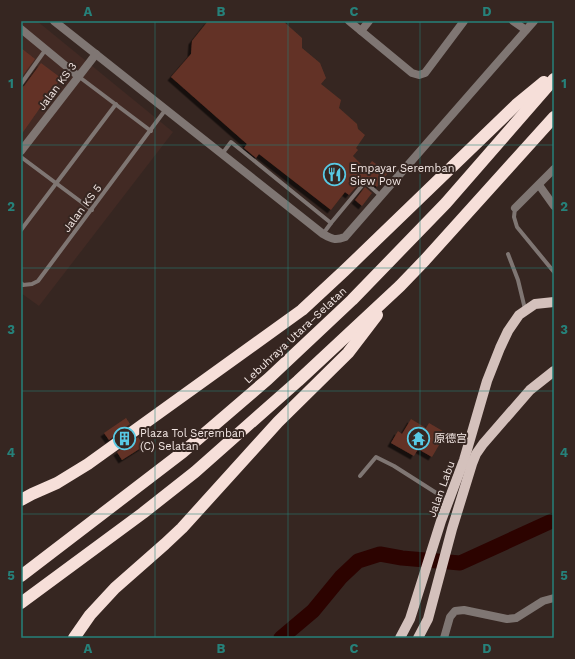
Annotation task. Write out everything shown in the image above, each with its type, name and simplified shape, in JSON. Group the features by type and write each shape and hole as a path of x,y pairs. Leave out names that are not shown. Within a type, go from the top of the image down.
{"highway":[{"path":"21,500 57,484 88,464 302,310 516,105 554,73"},
{"name":"Lebuhraya Utara–Selatan","path":"21,576 183,452 274,373 352,300 446,203 554,79"},
{"path":"21,603 101,545 195,472 298,381 400,286 554,117"},
{"path":"74,638 90,615 115,588 182,528 278,422 348,353 400,286"}],"main road":[{"name":"Jalan Labu","path":"400,638 410,619 441,521 464,460 487,381 508,330 519,315 536,304 554,302"},
{"name":"Jalan Labu","path":"418,638 428,620 452,529 476,454 530,390 554,372"}],"street":[{"path":"54,21 323,234 337,240 345,237 534,21"},
{"path":"349,21 412,73 419,75 425,73 464,21"},
{"path":"361,31 369,21"},
{"path":"513,21 526,30"},
{"path":"21,29 78,76"},
{"name":"Jalan KS 3","path":"21,151 96,54"},
{"path":"515,208 554,169"},
{"path":"539,184 554,206"},
{"path":"444,638 450,617 455,611 464,610 507,619 516,618 543,601 554,598"}],"lane":[{"path":"21,84 46,49"},
{"path":"78,76 151,131"},
{"path":"21,230 116,104"},
{"name":"Jalan KS 5","path":"21,283 23,285 32,284 38,281 166,109"},
{"path":"222,154 230,142 331,223"},
{"path":"21,157 92,210"},
{"path":"323,234 365,182 381,196"},
{"path":"515,208 514,217 517,227 554,272"},
{"path":"508,254 518,280 525,311"},
{"path":"360,476 376,457 394,466 449,501"}],"shaded area":[{"path":"21,21 37,21 173,132 39,306 21,293"}],"building":[{"path":"208,21 283,21 302,38 302,48 320,63 326,78 321,84 341,100 339,108 357,124 358,129 365,135 356,148 358,150 353,156 366,169 372,161 388,173 377,187 367,179 363,179 349,195 345,192 331,210 259,154 256,158 244,148 247,144 171,77 191,54 192,41"},
{"path":"21,48 35,59 21,78"},
{"path":"41,63 61,78 21,135 21,87 24,86"},
{"path":"365,187 372,193 362,206 355,200"},
{"path":"126,418 130,424 109,440 104,433"},
{"name":"原德宫","path":"411,419 426,428 429,423 446,433 432,457 418,449 414,456 391,443 398,431 402,434"},
{"path":"138,437 144,446 122,460 117,452"}],"waterway":[{"path":"281,638 313,611 341,577 358,561 380,554 402,558 460,563 554,520"}],"place":[{"name":"Empayar Seremban Siew Pow","path":"334,174"},
{"name":"原德宫","path":"418,438"},
{"name":"Plaza Tol Seremban (C) Selatan","path":"124,439"}]}
